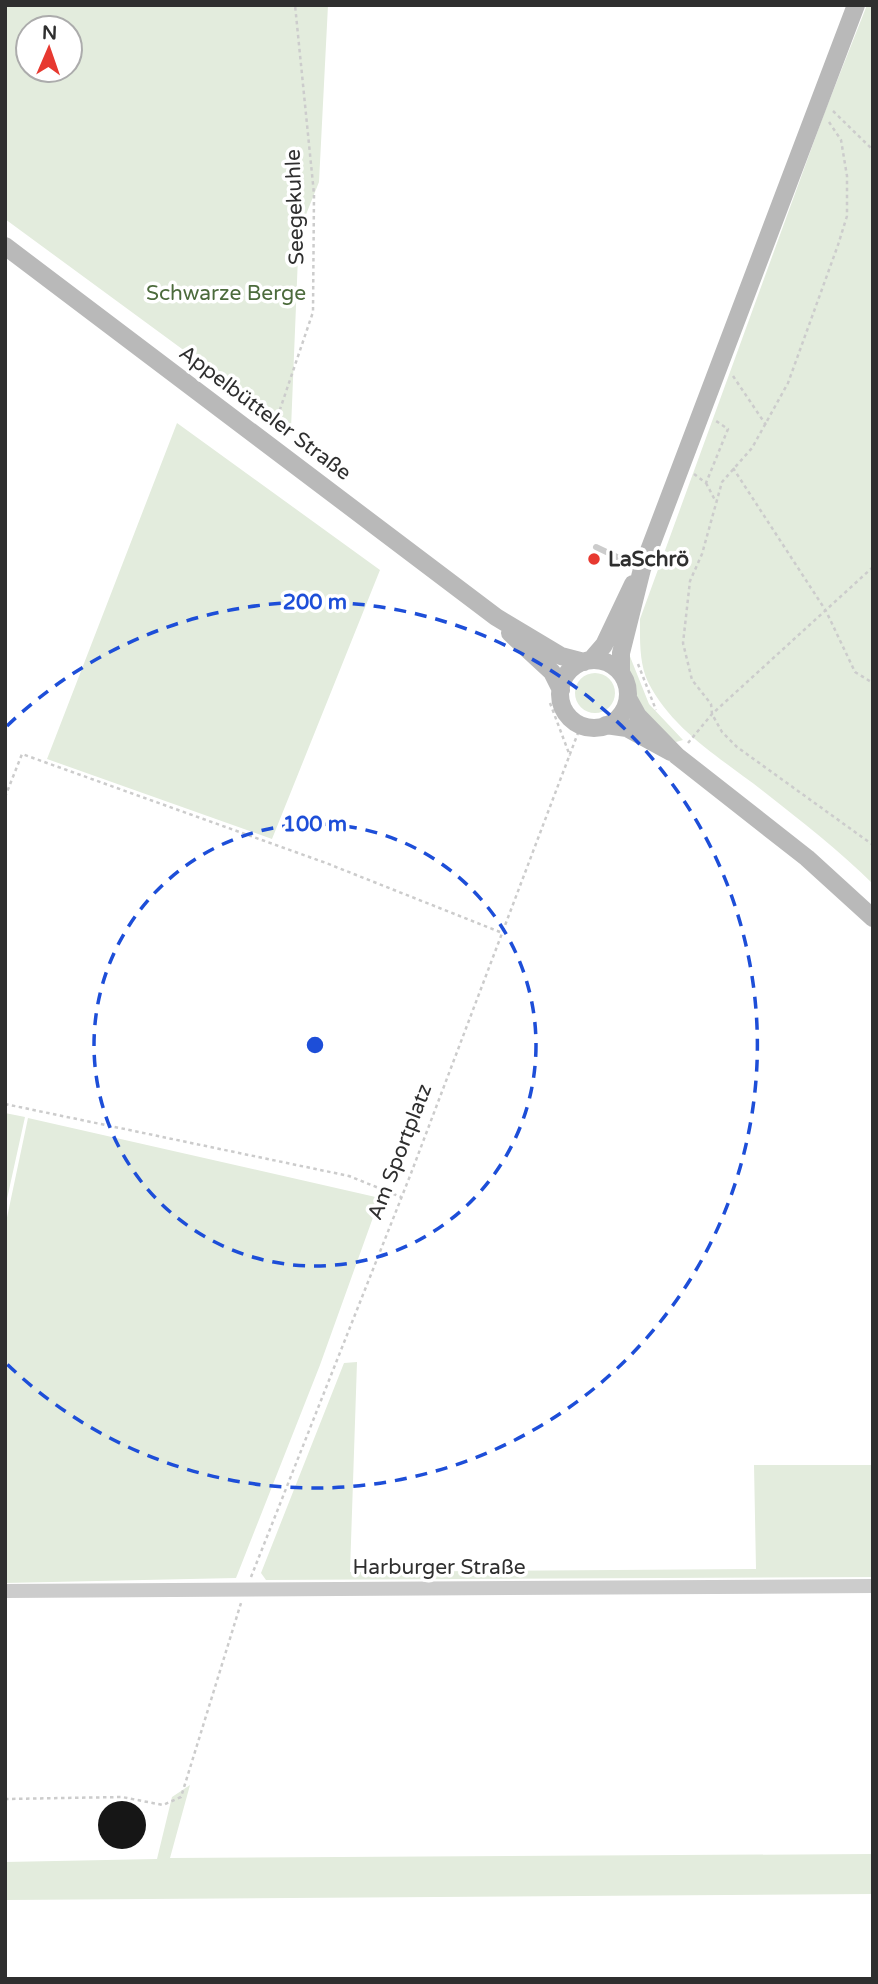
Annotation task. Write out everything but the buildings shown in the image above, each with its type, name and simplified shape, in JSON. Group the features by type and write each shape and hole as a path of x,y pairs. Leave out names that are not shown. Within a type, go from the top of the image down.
{"main road":[{"path":"621,673 621,653 642,569 822,106 856,5"},
{"name":"Appelbütteler Straße","path":"5,246 496,617 561,656 587,661"},
{"path":"642,569 620,606 604,645 587,661 567,674 555,696 565,711 581,725 626,728 683,749"},
{"name":"Appelbütteler Straße","path":"496,617 552,672 555,696"},
{"path":"587,661 608,663 621,673 628,686 628,698 621,714 606,725"},
{"path":"628,698 638,716 683,749 873,918"}],"street":[{"name":"Harburger Straße","path":"5,1591 244,1595 873,1586"}],"lane":[{"path":"596,547 642,569"}],"path":[{"name":"Seegekuhle","path":"269,443 313,312 314,194 295,5"},
{"path":"822,106 873,150"},
{"path":"822,106 841,140 847,176 847,216 788,383 752,448 733,466 722,482 702,554 690,581 682,643 692,680 711,704 712,714 722,732 737,747 873,845"},
{"path":"721,361 748,395 766,425"},
{"path":"702,412 728,429 706,483"},
{"path":"682,465 706,483 717,503"},
{"path":"733,466 826,611 855,672 873,683"},
{"path":"683,749 712,714 873,567"},
{"path":"636,660 650,701 662,717"},
{"path":"555,696 570,756"},
{"name":"Am Sportplatz","path":"5,1799 122,1797 163,1805 181,1797 244,1595 401,1197 581,725"},
{"path":"5,797 22,754 326,863 500,932"},
{"path":"5,1104 349,1175 401,1197"}],"green space":[{"name":"Schwarze Berge","path":"5,5 328,5 319,182 299,232 291,429 5,219"},
{"path":"867,5 873,5 873,884 805,824 684,729 658,699 648,682 640,635 640,619 824,114"},
{"path":"177,423 380,570 272,839 47,759"},
{"path":"629,654 649,704 683,740 676,742 640,704 630,681"},
{"path":"595,673 609,679 615,693 609,707 595,713 581,707 575,693 581,679"},
{"path":"5,1113 25,1117 5,1208"},
{"path":"28,1118 380,1198 320,1365 236,1578 5,1583 5,1227"},
{"path":"357,1362 350,1572 756,1569 754,1465 873,1465 873,1577 266,1580 261,1573 344,1363"},
{"path":"190,1785 170,1858 873,1854 873,1894 5,1900 5,1862 157,1859 172,1797"}],"place":[{"name":"LaSchrö","path":"594,559"}]}
